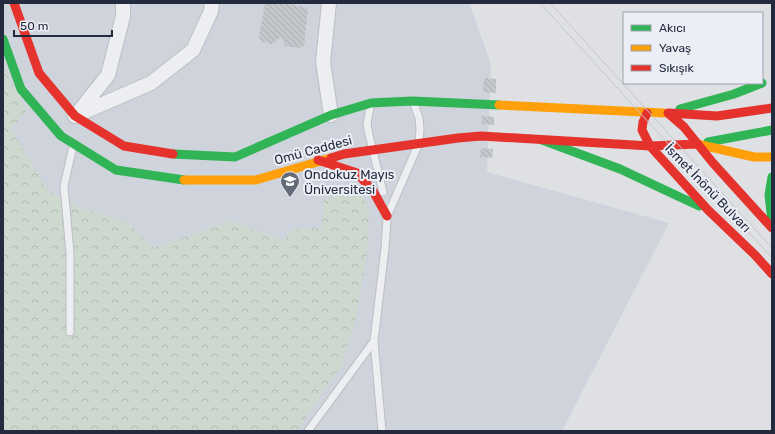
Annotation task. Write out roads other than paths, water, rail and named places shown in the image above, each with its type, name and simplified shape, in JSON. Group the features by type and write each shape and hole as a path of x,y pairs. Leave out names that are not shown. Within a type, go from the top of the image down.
{"main road":[{"name":"Omü Caddesi","path":"14,3 39,73 75,116 124,146 177,155 236,157 331,115 371,103 412,101 668,113"},
{"name":"Omü Caddesi","path":"3,39 21,89 61,136 116,170 178,180 256,180 318,160 344,154 372,149 481,136 650,146 697,144"},
{"path":"668,113 734,94 759,84"},
{"path":"668,113 717,116 772,108"},
{"name":"İsmet İnönü Bulvarı","path":"647,113 641,124 643,135 650,146 708,210 755,255 772,274"},
{"name":"İsmet İnönü Bulvarı","path":"668,113 684,127 697,144 772,228"},
{"path":"697,144 772,130"},
{"path":"542,140 620,169 708,210"},
{"path":"697,144 754,157 772,157"},
{"path":"318,160 357,173 373,191 387,216"},
{"path":"772,177 769,195 772,222"}],"street":[{"path":"75,116 108,75 123,16 123,3"},
{"path":"75,116 151,83 193,50 211,11 212,3"},
{"path":"329,3 323,62 331,115"}],"lane":[{"path":"387,216 419,143 419,118 412,101"},
{"path":"371,103 367,124 387,216 385,248 374,341 382,431"},
{"path":"70,332 70,253 64,186 73,144"},
{"path":"308,431 374,341"}],"tram line":[{"path":"540,3 772,258"},
{"path":"550,3 623,84"},
{"path":"623,84 772,248"}],"place":[{"name":"Ondokuz Mayıs Üniversitesi","path":"290,198"}]}
